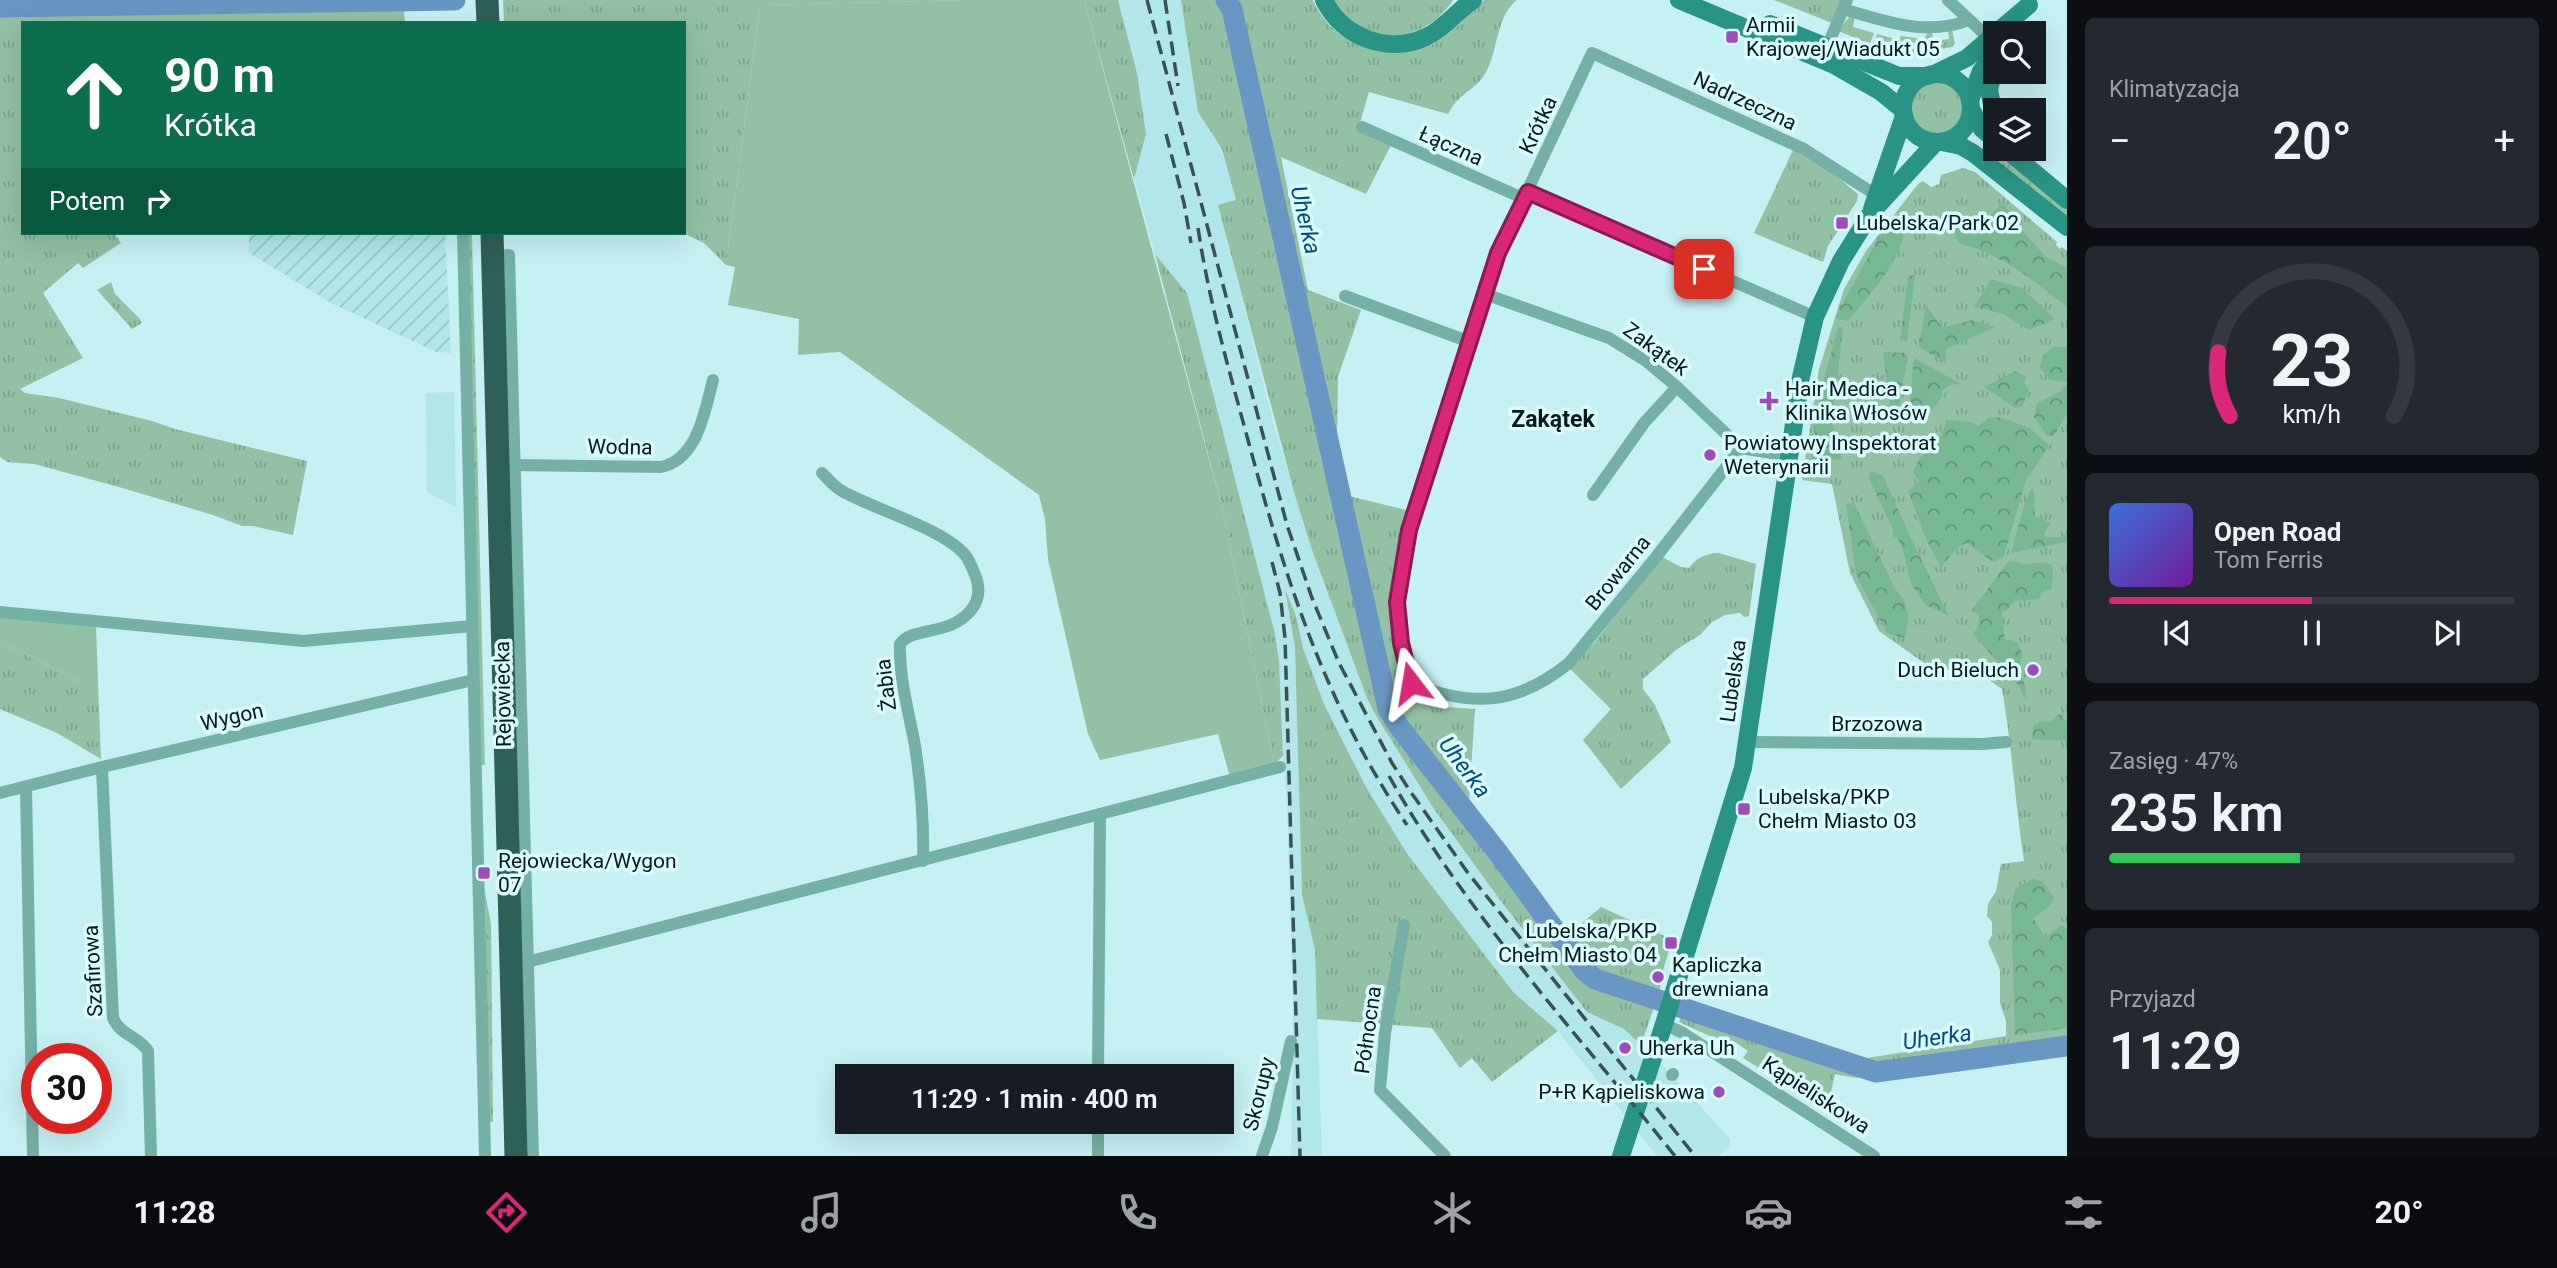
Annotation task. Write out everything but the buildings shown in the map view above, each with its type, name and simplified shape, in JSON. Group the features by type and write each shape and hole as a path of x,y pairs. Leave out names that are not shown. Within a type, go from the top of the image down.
{"highway":[{"name":"Rejowiecka","path":"478,235 500,1156"},
{"name":"Rejowiecka","path":"493,235 501,256 516,1156"}],"main road":[{"path":"1324,0 1331,12 1346,27 1361,37 1382,43 1404,43 1426,37 1438,30 1458,7 1473,0"},
{"path":"1678,0 1834,65 1881,92 1904,113"},
{"path":"1708,0 1899,76 1948,76 1966,91 1983,130"},
{"path":"2017,21 2031,3"},
{"path":"2012,21 2031,3"},
{"path":"1983,47 1967,58 1910,87 1904,100 1904,113 1909,127 1917,136 1961,146 1973,153 2067,227"},
{"path":"1939,142 1955,137 1969,119 1970,105 1983,66"},
{"name":"Lubelska","path":"1621,1156 1732,807 1748,742 1789,456 1805,355 1815,317 1841,261 1874,204 1892,157 1904,113"},
{"name":"Lubelska","path":"1874,204 1939,142"},
{"path":"2021,161 2067,200"}],"street":[{"path":"1948,0 1983,31"},
{"path":"1827,47 1845,4 1917,28 1948,27 1969,20"},
{"name":"Krótka","path":"1409,530 1498,253 1592,53"},
{"name":"Nadrzeczna","path":"1592,53 1804,149 1832,164 1874,204"},
{"name":"Łączna","path":"1362,127 1815,317"},
{"path":"463,235 485,1156"},
{"path":"501,256 513,465 522,701 533,1156"},
{"name":"Zakątek","path":"1485,295 1609,338 1628,348 1677,387 1741,448"},
{"path":"1345,296 1470,342"},
{"name":"Wodna","path":"513,465 661,467 673,464 692,442 701,425 713,380"},
{"path":"1593,495 1644,423 1677,387"},
{"path":"1741,448 1789,456"},
{"name":"Browarna","path":"1409,530 1397,602 1401,643 1411,683 1451,697 1483,700 1505,697 1533,687 1569,663 1741,448"},
{"name":"Żabia","path":"822,473 840,490 945,539 966,555 977,577 980,589 976,603 966,616 951,626 910,636 900,644 901,679 915,746 924,815 923,860"},
{"path":"0,612 303,641 472,626"},
{"name":"Wygon","path":"0,793 473,680"},
{"name":"Brzozowa","path":"1748,742 2006,742"},
{"name":"Szafirowa","path":"102,767 113,1018 122,1032 142,1043 148,1051 151,1156"},
{"path":"527,962 1280,767"},
{"path":"26,787 33,1156"},
{"path":"1098,1064 1100,814"},
{"name":"Północna","path":"1404,925 1385,1034 1380,1090 1445,1156"},
{"name":"Kąpieliskowa","path":"1666,1020 1869,1155"},
{"name":"Skorupy","path":"1262,1156 1279,1102 1291,1041"},
{"path":"1098,1134 1098,1156"}],"shaded area":[{"path":"1118,0 1181,0 1198,112 1222,148 1236,201 1218,205 1275,428 1312,550 1375,714 1434,809 1587,1012 1624,1029 1670,1073 1730,1139 1729,1147 1718,1156 1657,1156 1558,1031 1514,993 1448,908 1408,855 1366,787 1324,704 1303,648 1296,616 1286,594 1295,647 1302,895 1315,950 1322,1156 1291,1156 1293,1013 1287,806 1275,634 1187,293 1155,254 1134,179 1146,134 1137,73"},
{"path":"249,235 445,235 451,353 436,352 331,303 249,253"},
{"path":"454,392 456,507 427,492 426,393"}],"green space":[{"path":"0,0 439,0 436,4 404,12 405,21 21,21 21,235 115,235 121,243 83,268 78,263 43,293 83,358 20,389 25,393 59,398 307,461 293,535 242,526 119,487 34,464 7,462 0,457"},
{"path":"503,0 967,0 760,5 726,265 704,243 686,234 686,21 504,21"},
{"path":"1084,0 1118,0 1137,73 1146,134 1134,179"},
{"path":"1084,0 1222,507 1274,764 1230,777 1218,734 1100,760 1088,734 1048,559 1045,519 1039,495 840,352 798,355 799,319 728,305 735,267 726,265 760,5"},
{"path":"1181,0 1313,0 1321,15 1345,38 1360,46 1393,53 1410,52 1435,43 1484,0 1517,0 1500,26 1492,58 1483,77 1457,101 1448,114 1369,92 1358,130 1391,145 1366,194 1281,157 1308,290 1361,310 1338,377 1337,438 1349,496 1410,511 1400,560 1407,680 1392,688 1395,699 1411,691 1445,707 1475,709 1469,801 1568,935 1601,907 1669,938 1666,945 1670,947 1660,990 1641,1045 1624,1029 1587,1012 1434,809 1367,698 1312,550 1294,492 1218,205 1236,200 1222,149 1198,112"},
{"path":"1332,0 1453,0 1434,21 1409,33 1395,36 1367,31 1354,24"},
{"path":"1774,0 1842,0 1832,23"},
{"path":"1855,16 1853,27 1874,33 1870,44 1838,31 1849,17"},
{"path":"1948,30 1952,30 1955,44 1952,47 1898,56 1874,45 1877,34 1899,40 1901,36 1924,39 1928,32 1932,32 1933,41 1949,39"},
{"path":"1932,81 1942,81 1957,89 1963,98 1963,120 1957,129 1942,137 1932,137 1914,125 1909,114 1909,104 1921,86"},
{"path":"1793,150 1830,171 1858,194 1857,201 1828,246 1823,262 1754,233"},
{"path":"1994,161 2008,161 2067,209 2067,221"},
{"path":"1963,168 1975,172 2057,242 2056,245 2060,249 2062,247 2067,251 2067,1055 1907,1077 1871,1079 1835,1074 1827,1111 1743,1058 1748,1051 1735,1042 1729,1049 1712,1037 1679,1022 1685,1005 1840,1054 1842,1051 1867,1058 2006,1036 2006,1021 2000,1003 2000,970 1988,942 1992,935 1992,922 1987,916 1988,904 1996,891 2001,864 2024,861 2002,689 1976,671 1934,670 1879,631 1850,573 1832,484 1802,480 1819,369 1844,289 1866,251 1918,184 1923,181 1931,187 1939,184 1941,175"},
{"path":"2000,205 2005,206 2046,257 2067,268 2067,307 2003,261 1958,243 1952,226 1969,217 1989,217"},
{"path":"1890,227 1897,227 1904,232 1889,268 1848,321 1835,318 1881,233"},
{"path":"466,235 472,235 485,765 480,765"},
{"path":"1155,254 1187,293 1275,634 1279,662 1283,756 1274,764 1222,507"},
{"path":"1915,275 1907,341 1900,340 1908,276"},
{"path":"1991,279 2022,288 2055,319 2029,330 2003,314 1974,307"},
{"path":"111,282 115,294 142,323 132,329 97,290"},
{"path":"1926,305 1942,328 1972,320 1995,327 1946,349 1946,363 1919,347"},
{"path":"1838,327 1843,328 1832,424 1842,459 1811,461 1820,395"},
{"path":"2053,347 2067,347 2067,382 2050,380 2040,367 2043,356"},
{"path":"1883,352 1905,353 1908,356 1898,410 1890,407"},
{"path":"1914,358 1961,384 1950,385 1942,391 1935,407 1910,424 1909,406"},
{"path":"2015,371 2026,377 2024,383 2029,390 2022,407 2015,408 1984,387"},
{"path":"2067,384 2067,413 2054,436 2047,436 2034,417 2037,403 2061,391"},
{"path":"1998,417 2026,427 2049,446 2026,480 2004,555 1995,562 1966,543 1957,548 1941,567 1926,539 1908,491 1919,482 1913,472 1920,457 1942,435 1946,420 1972,422 1978,426 1989,418"},
{"path":"1871,471 1883,476 1949,616 1926,605 1911,584 1903,550 1868,477"},
{"path":"2032,488 2035,516 2051,523 2045,531 2045,537 2063,537 2067,534 2067,542 2011,553 2025,502"},
{"path":"1854,503 1895,589 1906,606 1908,625 1904,638 1887,633 1856,575 1846,504"},
{"path":"1719,553 1756,564 1749,616 1744,617 1740,613 1725,615 1712,622 1701,634 1676,650 1643,679 1643,689 1655,705 1671,742 1621,789 1583,740 1611,709 1569,668 1594,643 1662,557 1689,568 1702,557"},
{"path":"2008,562 2052,565 2053,574 2051,585 2041,593 2039,599 2014,601 2002,612 2005,639 2018,643 2023,656 2020,666 2025,699 2019,686 1973,634 1978,626 1979,614 1971,611"},
{"path":"1285,589 1324,704 1366,787 1408,855 1514,993 1558,1031 1492,1082 1472,1058 1460,1068 1432,1028 1317,1019 1315,950 1302,895 1295,647"},
{"path":"0,614 96,624 98,683 82,683 0,642"},
{"path":"0,642 82,683 98,683 101,759 57,733 0,709"},
{"path":"2063,714 2064,720 2067,721 2067,741 2032,739 2033,725 2043,721 2051,722 2057,715"},
{"path":"2033,879 2042,881 2054,898 2049,907 2033,918 2045,937 2062,925 2067,930 2067,1028 2015,1035 2011,904 2016,888"},
{"path":"485,893 491,924 493,1122 488,1122"}],"waterway":[{"name":"Uherka","path":"0,7 455,0"},
{"name":"Uherka","path":"1226,0 1232,9 1388,709 1584,970 1595,979 1876,1072 2067,1046"}],"railway":[{"path":"1147,0 1287,525 1312,598 1339,663 1392,763 1468,873 1695,1156"},
{"path":"1165,0 1178,86"},
{"path":"1166,134 1184,203 1191,243"},
{"path":"1198,228 1225,354 1291,585 1329,683 1351,730 1407,825"},
{"path":"1272,562 1280,593 1285,638 1300,1156"},
{"path":"1389,776 1452,876 1487,924 1675,1156"}],"place":[{"name":"Armii Krajowej/Wiadukt 05","path":"1732,37"},
{"name":"Lubelska/Park 02","path":"1842,223"},
{"name":"Hair Medica - Klinika Włosów","path":"1769,401"},
{"name":"Powiatowy Inspektorat Weterynarii","path":"1710,455"},
{"name":"Duch Bieluch","path":"2033,670"},
{"name":"Lubelska/PKP Chełm Miasto 03","path":"1744,809"},
{"name":"Rejowiecka/Wygon 07","path":"484,873"},
{"name":"Lubelska/PKP Chełm Miasto 04","path":"1671,943"},
{"name":"Kapliczka drewniana","path":"1658,977"},
{"name":"Uherka Uh","path":"1625,1048"},
{"name":"P+R Kąpieliskowa","path":"1719,1092"}],"district":[{"name":"Zakątek","path":"1553,419"}],"route":[{"path":"1411,683 1401,643 1397,602 1409,530 1498,253 1528,192 1704,269"}]}
